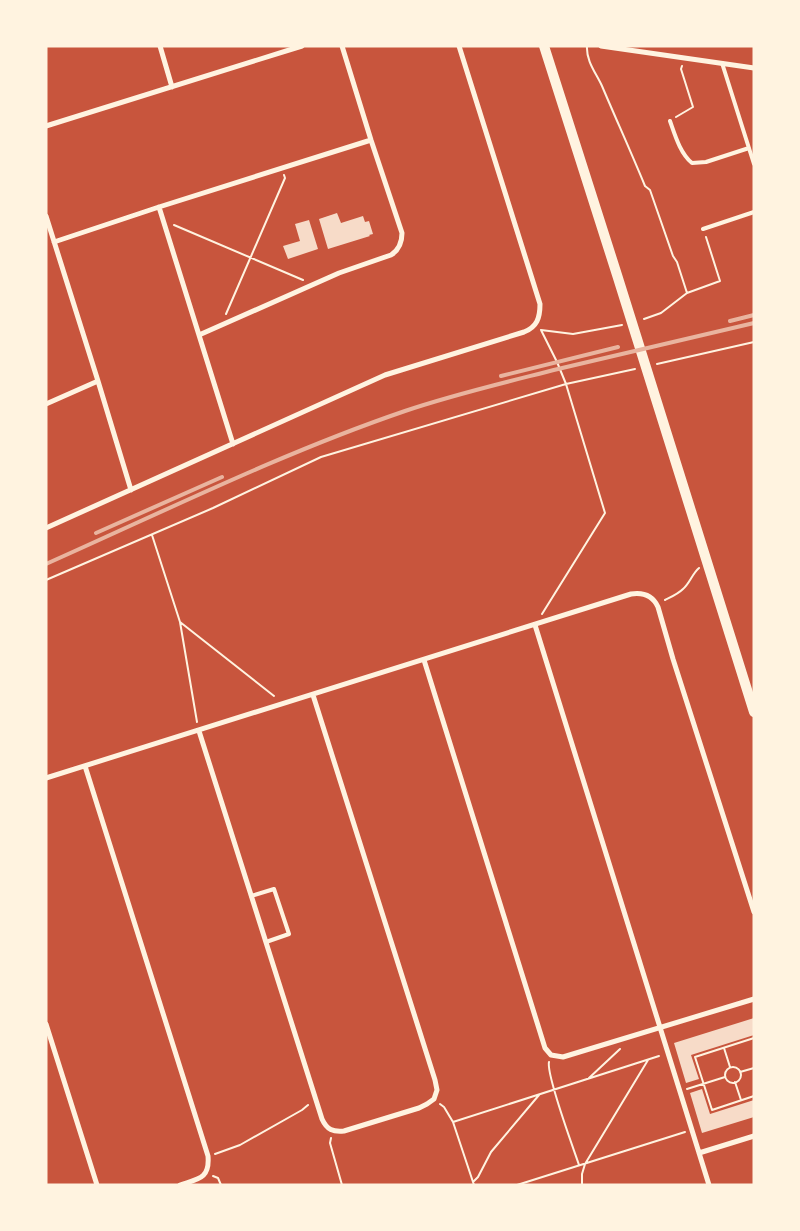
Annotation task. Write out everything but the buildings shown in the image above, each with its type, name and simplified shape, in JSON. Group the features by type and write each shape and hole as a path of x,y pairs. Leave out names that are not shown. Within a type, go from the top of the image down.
{"main road":[{"path":"544,46 754,712"}],"street":[{"path":"160,46 172,87"},
{"path":"46,126 302,46"},
{"path":"199,336 339,273 391,255 400,246 402,233 342,46"},
{"path":"46,528 385,375 530,330 537,322 540,304 459,46"},
{"path":"601,46 754,68"},
{"path":"54,242 371,140"},
{"path":"159,207 233,444"},
{"path":"46,216 131,490"},
{"path":"46,404 98,381"},
{"path":"46,778 632,594 641,593 650,597 656,604 754,912"},
{"path":"535,625 709,1185"},
{"path":"424,660 545,1048 551,1055 563,1057 754,999"},
{"path":"199,731 322,1119 327,1128 332,1131 344,1131 410,1111 434,1100 437,1090 435,1080 313,695"},
{"path":"85,766 208,1156 209,1163 206,1174 201,1178 180,1185"},
{"path":"46,1024 97,1185"},
{"path":"699,1153 754,1136"}],"lane":[{"path":"722,63 754,164"},
{"path":"670,121 686,158 692,163 697,164 710,161 749,148"},
{"path":"703,229 754,212"},
{"path":"251,896 274,889 289,934 266,942"}],"path":[{"path":"587,46 589,60 644,186 650,190 672,256 677,262 687,293"},
{"path":"670,121 693,107 682,69 682,58"},
{"path":"223,325 224,317 285,178 284,168"},
{"path":"164,224 174,225 250,257 305,281 310,286"},
{"path":"644,319 661,313 687,293 720,281 703,229"},
{"path":"535,625 605,513 566,384 541,330 573,334 622,325"},
{"path":"650,365 754,342"},
{"path":"46,580 214,508 321,457 566,384 641,367"},
{"path":"152,535 180,622 199,731"},
{"path":"656,604 677,594 699,568"},
{"path":"180,622 284,704"},
{"path":"754,1038 695,1057 712,1110 754,1096"},
{"path":"588,1079 616,1054 622,1046"},
{"path":"724,1048 730,1067"},
{"path":"453,1122 648,1060 659,1056 659,1049"},
{"path":"551,1055 548,1066 554,1090 579,1165"},
{"path":"582,1185 584,1164 648,1060"},
{"path":"730,1067 734,1067 740,1072 740,1078 735,1082 729,1082 725,1077 725,1073 730,1067"},
{"path":"740,1072 754,1068"},
{"path":"680,1091 725,1077"},
{"path":"735,1082 741,1100"},
{"path":"474,1184 491,1152 539,1094"},
{"path":"208,1156 240,1145 302,1110 315,1098"},
{"path":"434,1100 444,1107 453,1122 474,1184"},
{"path":"332,1131 330,1143 342,1185"},
{"path":"517,1185 685,1132 687,1133"},
{"path":"206,1174 218,1178 221,1185"}],"railway":[{"path":"730,321 754,315"},
{"path":"46,564 269,464 359,427 405,411 558,369 754,323"},
{"path":"501,376 618,347"},
{"path":"96,533 222,477"}]}
